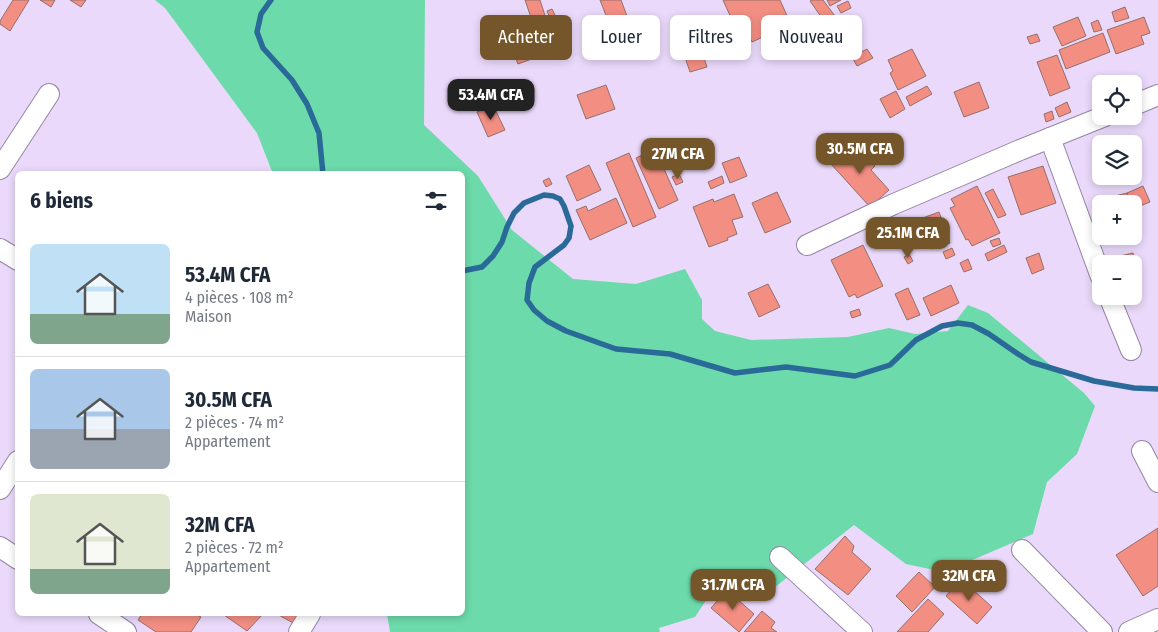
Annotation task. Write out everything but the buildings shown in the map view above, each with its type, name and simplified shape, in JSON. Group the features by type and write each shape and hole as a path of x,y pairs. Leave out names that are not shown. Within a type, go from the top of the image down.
{"street":[{"path":"0,169 49,94"},
{"path":"1142,102 1158,95"},
{"path":"807,244 894,204 1092,121"},
{"path":"1050,138 1093,255"},
{"path":"0,249 15,258"},
{"path":"1113,305 1131,350"},
{"path":"1142,451 1158,482"},
{"path":"0,489 15,466"},
{"path":"0,547 15,557"},
{"path":"1022,550 1102,632"},
{"path":"780,557 862,632"},
{"path":"299,632 309,616"},
{"path":"1129,632 1158,619"}],"green space":[{"path":"155,0 425,0 424,125 478,176 512,230 573,279 636,284 685,269 702,300 702,319 715,331 751,340 848,337 889,328 915,334 948,331 968,305 988,313 1084,393 1095,406 1077,454 1047,482 1033,534 944,572 906,564 854,525 765,595 716,585 695,617 659,628 660,632 390,632 387,616 465,616 465,171 272,171 257,133 165,8"}],"waterway":[{"path":"271,0 261,14 257,32 263,48 292,80 307,104 319,133 323,171"},
{"path":"465,270 482,267 493,256 502,242 514,213 524,203 544,195 553,196 560,199 564,206 571,226 569,238 564,245 535,267 529,283 527,300 534,310 547,321 566,331 616,349 670,354 735,373 786,367 855,376 890,365 916,340 942,326 958,323 972,325 989,334 1031,362 1094,381 1134,388 1158,389"}]}
